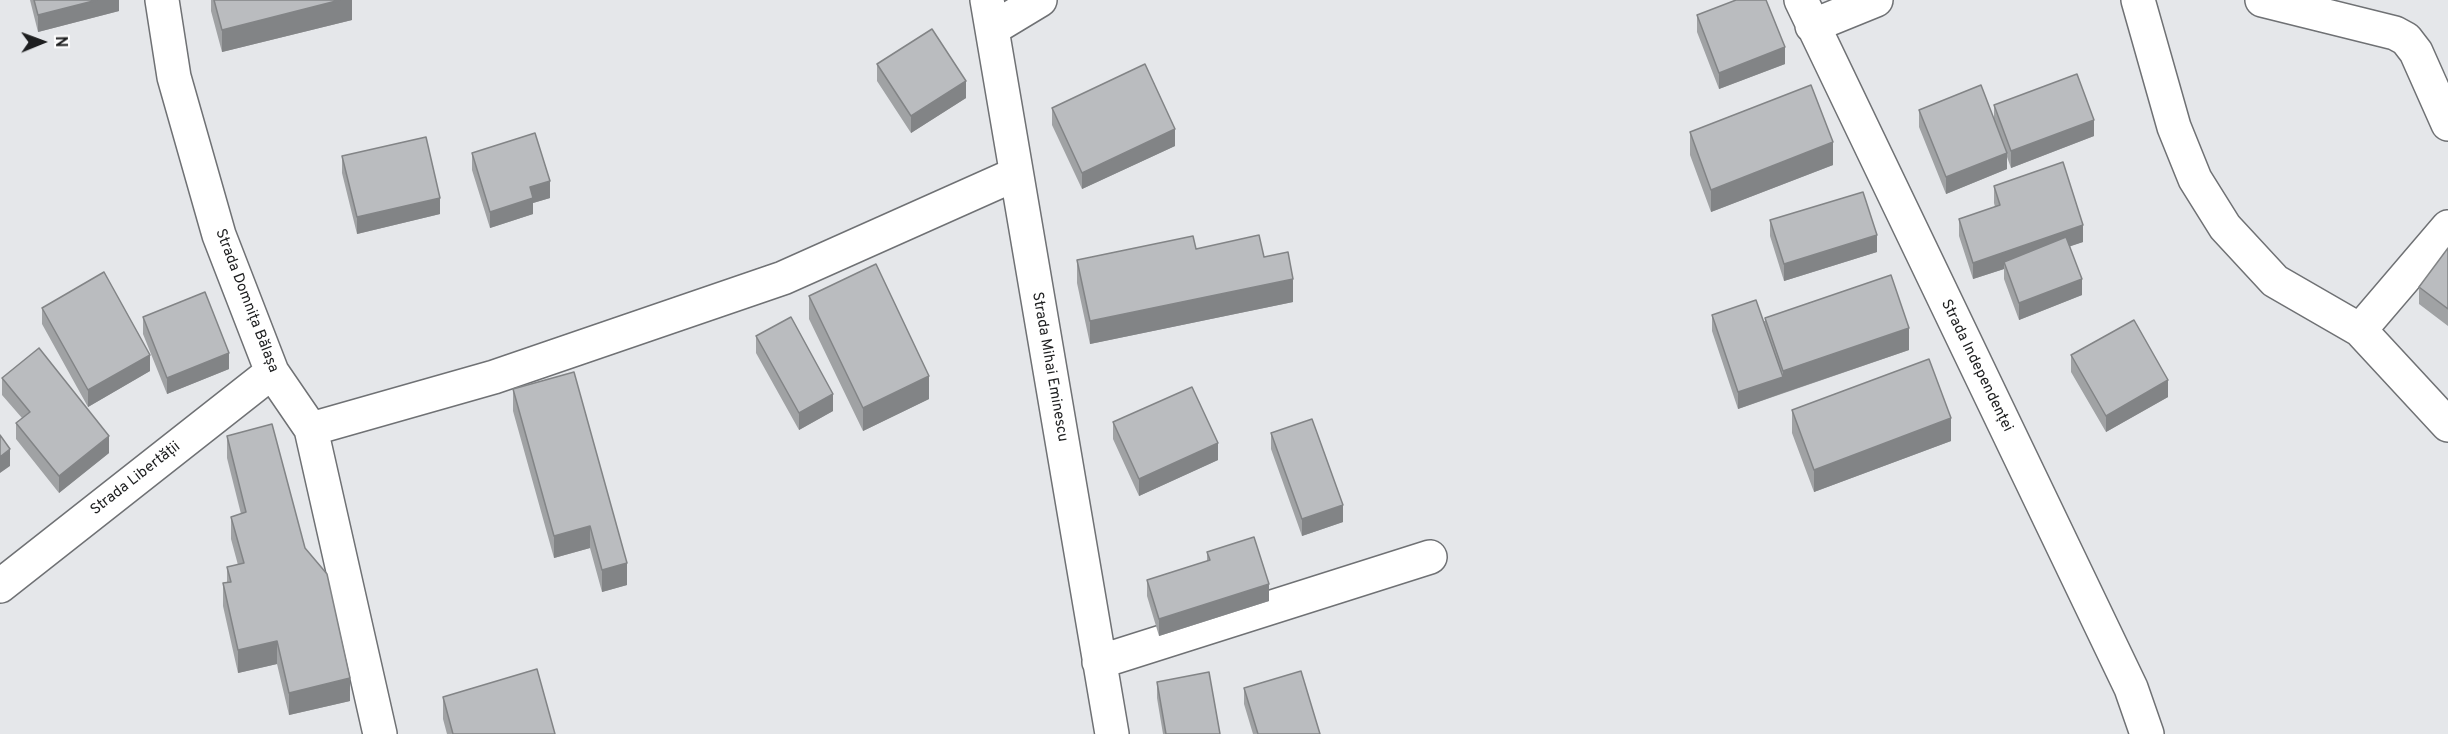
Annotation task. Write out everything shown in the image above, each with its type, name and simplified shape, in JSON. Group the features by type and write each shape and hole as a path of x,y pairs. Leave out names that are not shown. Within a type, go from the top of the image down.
{"street":[{"name":"Strada Domnița Bălașa","path":"162,0 174,77 219,236 272,372 311,429 380,734"},
{"path":"989,14 1040,0"},
{"path":"1807,13 1876,0"},
{"path":"2138,0 2174,127 2195,179 2225,226 2276,281 2360,330 2448,425"},
{"path":"2262,0 2394,33 2406,39 2416,52 2448,124"},
{"name":"Strada Independenței","path":"1807,13 2131,688 2147,734"},
{"name":"Strada Mihai Eminescu","path":"989,14 1112,734"},
{"path":"311,429 494,377 783,278 1016,174"},
{"path":"2360,330 2448,227"},
{"name":"Strada Libertății","path":"0,586 272,372"},
{"path":"1099,662 1430,557"}],"building":[{"path":"34,0 97,0 38,15"},
{"path":"214,0 340,0 222,30"},
{"path":"1736,0 1766,0 1785,47 1719,73 1697,15"},
{"path":"932,29 966,81 911,116 877,64"},
{"path":"1145,64 1175,129 1082,173 1052,108"},
{"path":"2077,74 2094,120 2011,151 1994,105"},
{"path":"1811,85 1833,142 1711,190 1690,132"},
{"path":"1981,85 2007,153 1946,177 1919,110"},
{"path":"535,133 550,181 530,187 533,198 490,212 472,153"},
{"path":"426,137 440,198 357,217 342,156"},
{"path":"2063,162 2083,225 1973,263 1959,219 2000,205 1994,186"},
{"path":"1863,192 1877,235 1784,264 1770,220"},
{"path":"1259,235 1264,257 1288,252 1293,279 1090,321 1077,260 1193,236 1196,249"},
{"path":"2066,237 2082,279 2019,303 2004,262"},
{"path":"2448,248 2448,309 2419,287"},
{"path":"876,264 929,376 863,408 809,296"},
{"path":"104,272 150,355 88,390 42,308"},
{"path":"1891,275 1909,328 1783,371 1765,318"},
{"path":"205,292 229,353 167,378 143,317"},
{"path":"1756,300 1783,377 1738,392 1712,315"},
{"path":"791,317 833,394 799,413 756,336"},
{"path":"2134,320 2168,380 2106,416 2071,355"},
{"path":"39,348 109,436 59,476 16,423 30,412 2,378"},
{"path":"1929,359 1951,418 1814,470 1792,410"},
{"path":"574,372 627,563 602,570 590,526 554,536 513,389"},
{"path":"1192,387 1218,443 1139,479 1113,422"},
{"path":"1312,419 1343,505 1302,519 1271,433"},
{"path":"272,424 305,548 327,574 350,678 289,693 277,641 238,650 223,583 231,582 227,567 244,563 231,517 246,512 227,436"},
{"path":"0,435 10,449 0,457"},
{"path":"1254,537 1269,584 1159,619 1147,580 1210,560 1207,552"},
{"path":"537,669 555,734 453,734 443,697"},
{"path":"1301,671 1320,734 1258,734 1244,688"},
{"path":"1209,672 1220,734 1166,734 1157,682"}]}
